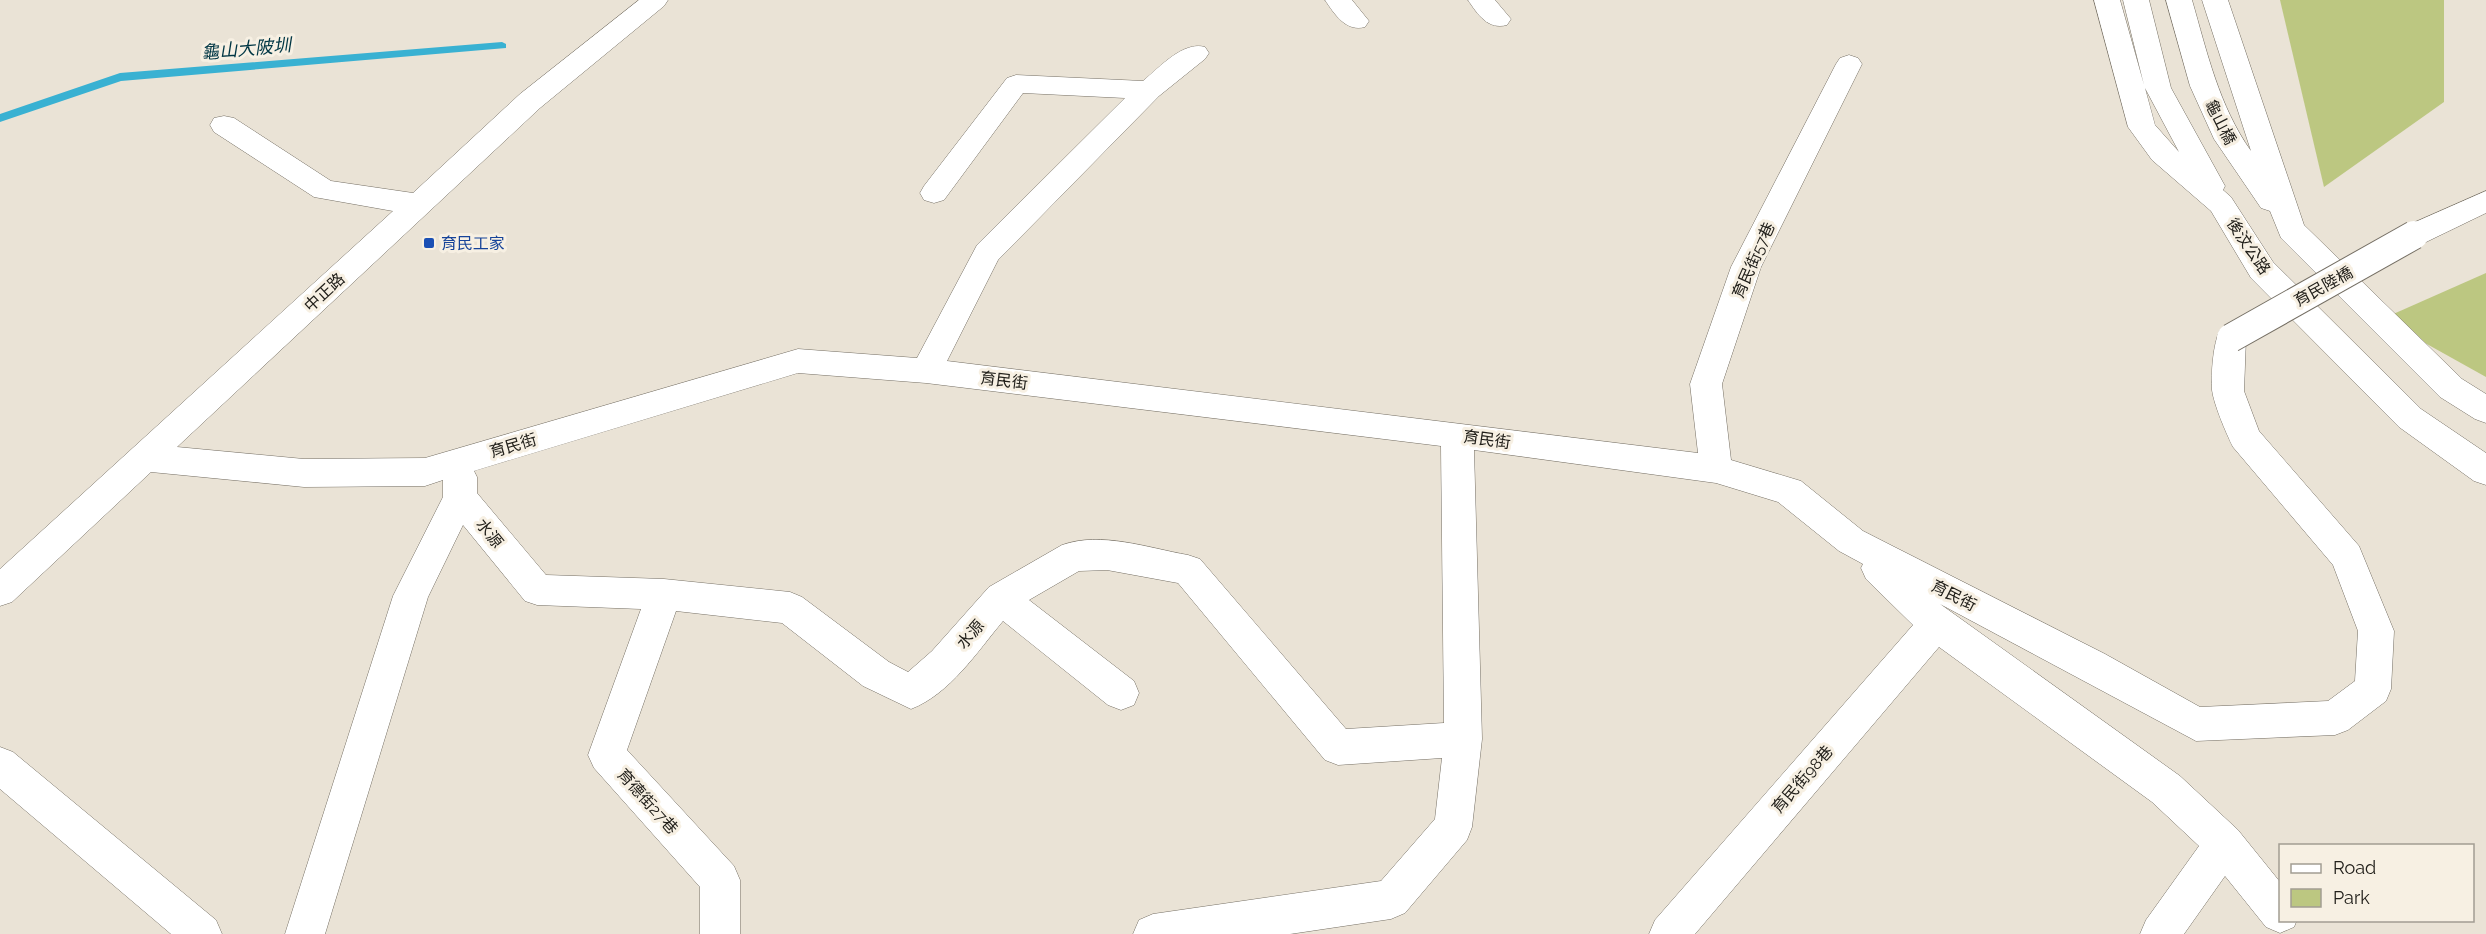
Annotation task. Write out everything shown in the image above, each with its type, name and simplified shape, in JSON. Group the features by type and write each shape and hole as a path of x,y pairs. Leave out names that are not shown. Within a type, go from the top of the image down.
{"street":[{"name":"中正路","path":"0,591 530,101 655,0"},
{"path":"1338,0 1356,21"},
{"name":"後汶公路","path":"2108,0 2142,127 2162,153 2221,204 2262,270 2409,418 2486,471"},
{"path":"2136,0 2158,88 2221,204"},
{"name":"龜山橋","path":"2179,0 2203,86 2228,139 2291,230"},
{"path":"2215,0 2291,230 2451,387 2486,410"},
{"path":"926,371 987,252 1149,90 1196,53"},
{"name":"育民街57巷","path":"1716,469 1707,384 1746,267 1849,64"},
{"path":"934,193 1017,84 1149,90"},
{"path":"224,125 324,190 418,204"},
{"name":"育民陸橋","path":"2231,338 2414,235 2486,201"},
{"name":"育民街","path":"145,458 304,473 425,472 798,361 926,371 1457,435 1716,469 1789,491 1851,542 2081,661 2196,724 2335,718 2373,689 2376,631 2347,557 2245,438 2228,391 2231,338"},
{"path":"1154,934 1391,899 1453,827 1463,739 1457,435"},
{"path":"305,934 411,596 460,497 460,461"},
{"name":"水源","path":"460,497 537,590 664,594 790,608 876,674 911,692 945,663 1001,598 1074,556 1107,555 1188,570 1338,747 1463,739"},
{"path":"1851,542 1936,624 2166,789 2224,844 2279,912"},
{"name":"育德街27巷","path":"664,594 607,755 720,880 720,934"},
{"path":"1001,598 1121,693"},
{"name":"育民街98巷","path":"1668,934 1936,624"},
{"path":"0,765 202,934"},
{"path":"2160,934 2224,844"},
{"path":"2287,922 2297,934"}],"green space":[{"path":"2280,0 2444,0 2444,102 2324,187"},
{"path":"2486,273 2486,377 2382,319"}],"waterway":[{"name":"龜山大陂圳","path":"0,118 120,77 502,46"}],"place":[{"name":"育民工家","path":"429,243"}]}
